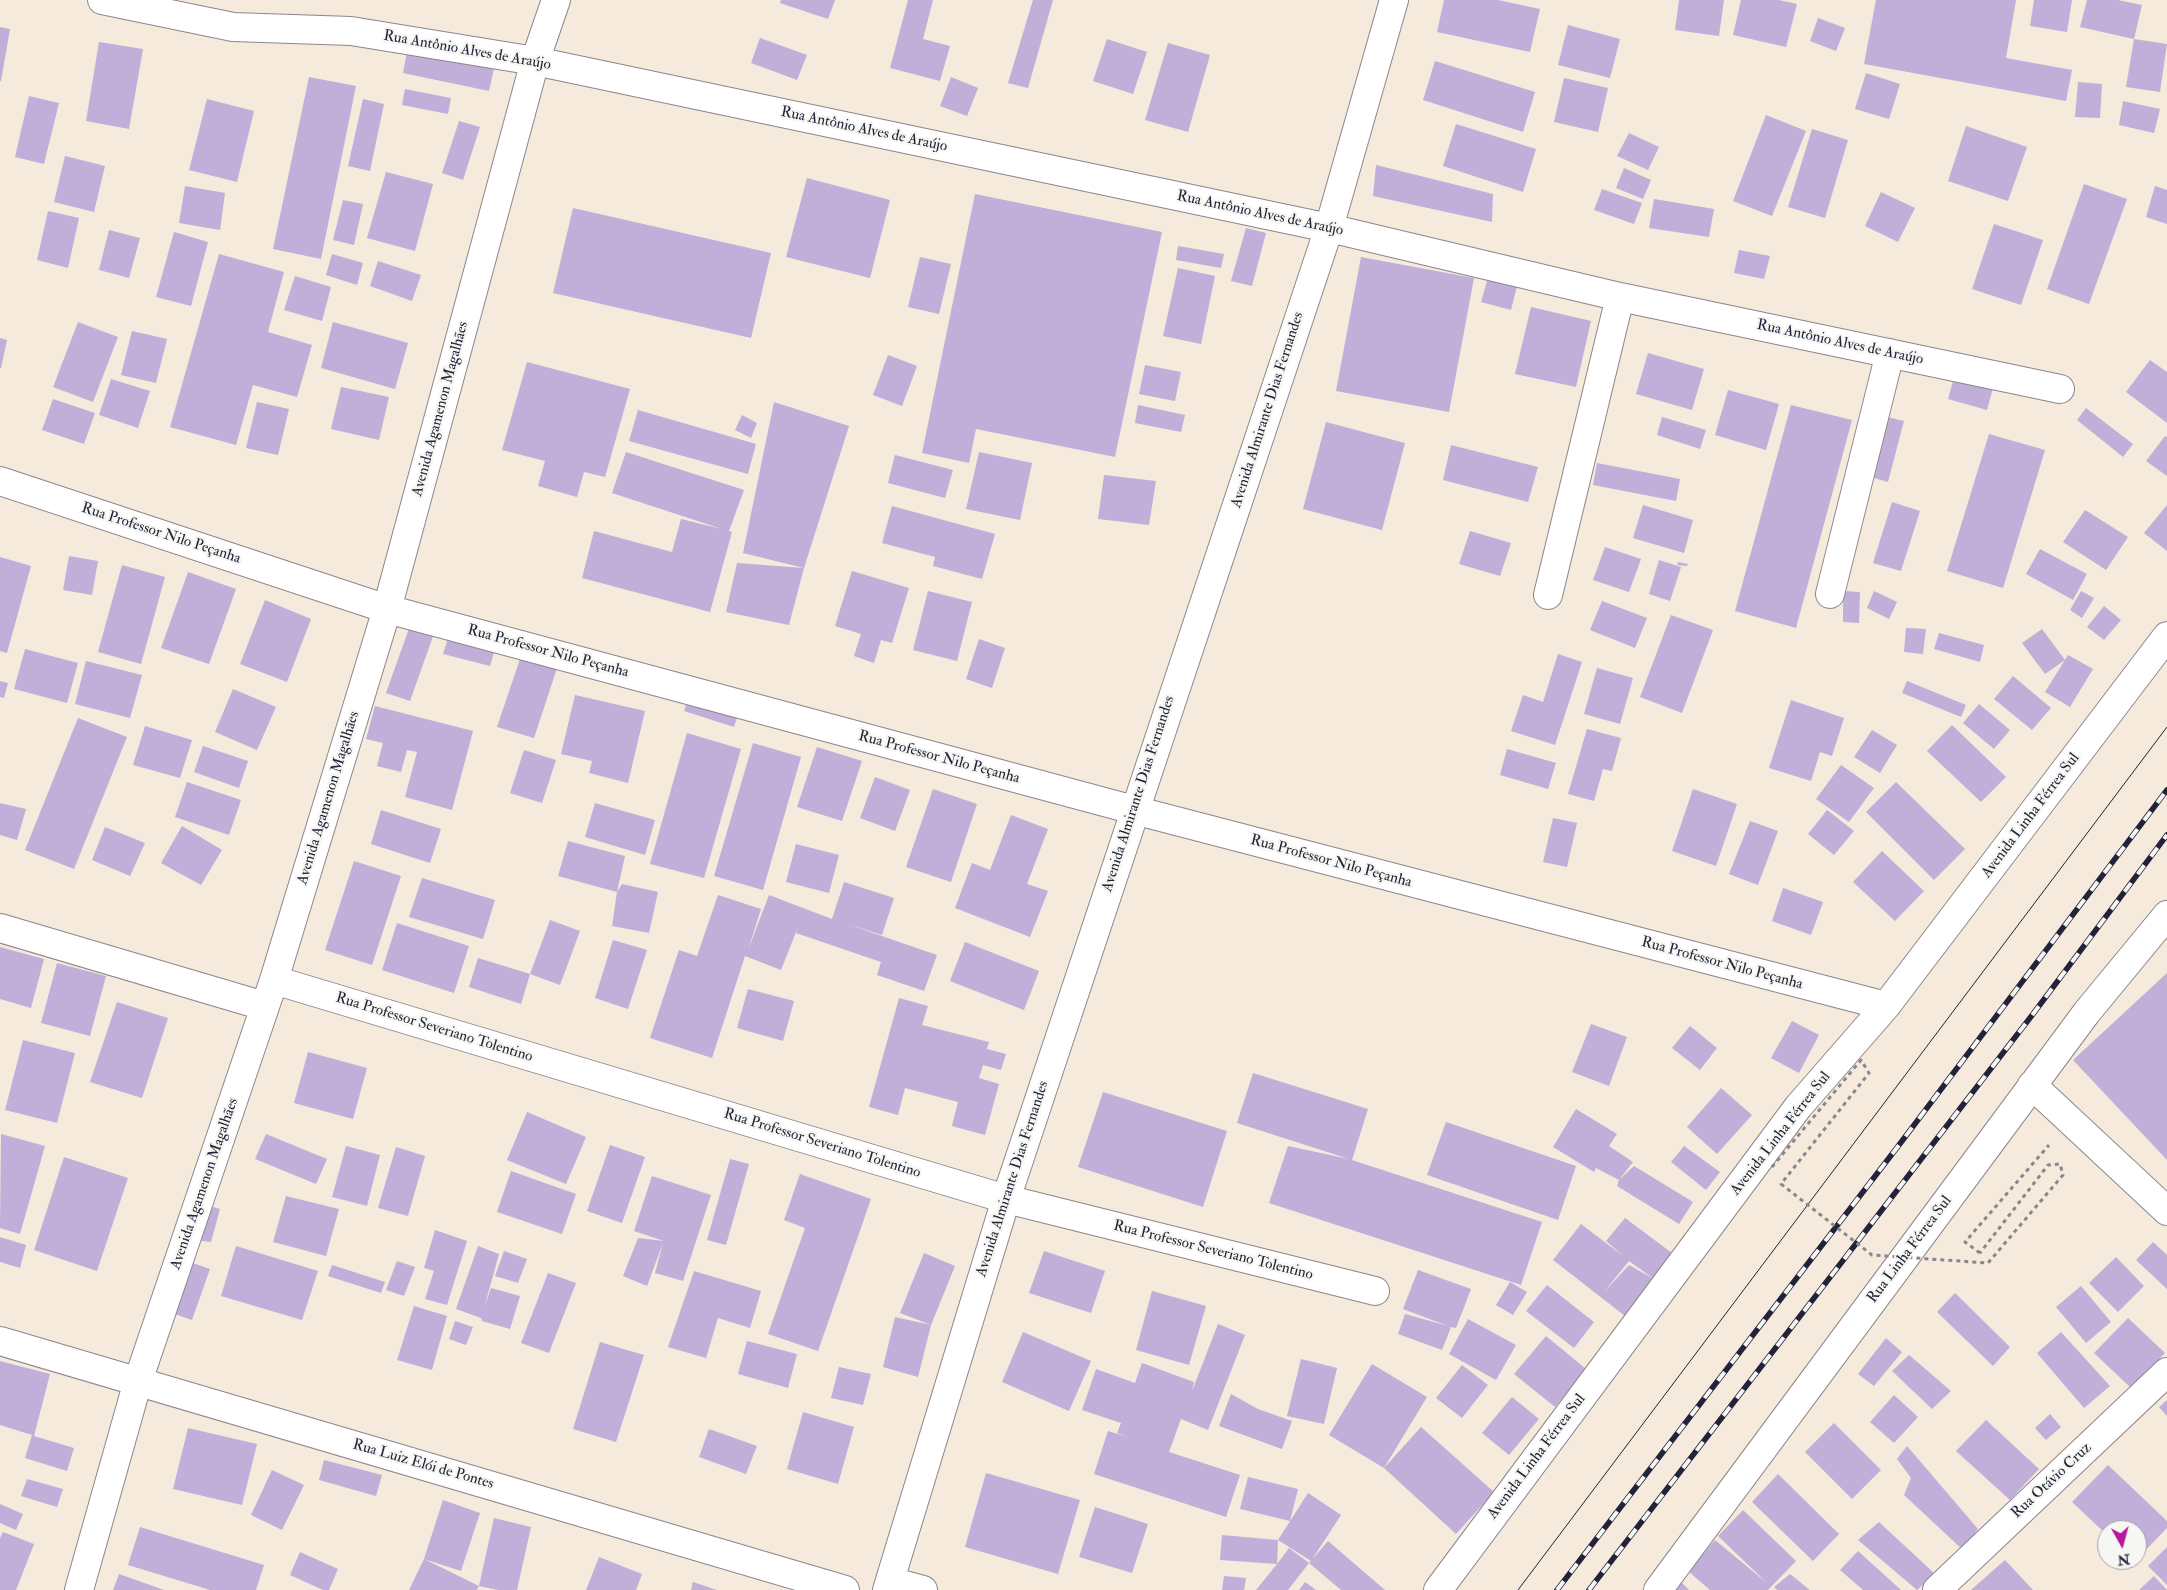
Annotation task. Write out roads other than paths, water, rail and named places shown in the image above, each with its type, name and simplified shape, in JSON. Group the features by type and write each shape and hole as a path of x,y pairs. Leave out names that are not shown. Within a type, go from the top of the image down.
{"street":[{"name":"Rua Antônio Alves de Araújo","path":"102,0 233,27 351,31 535,61 1328,228 1620,297 2060,389"},
{"name":"Avenida Agamenon Magalhães","path":"79,1590 138,1381 274,980 387,609 535,61 556,0"},
{"name":"Avenida Almirante Dias Fernandes","path":"889,1586 1006,1199 1328,228 1394,0"},
{"path":"1548,595 1620,297"},
{"path":"1830,594 1890,353"},
{"name":"Rua Professor Nilo Peçanha","path":"0,481 387,609 1134,810 1886,1006"},
{"name":"Avenida Linha Férrea Sul","path":"1438,1590 1798,1106 1886,1006 2167,636"},
{"name":"Rua Linha Férrea Sul","path":"1658,1590 2032,1085 2087,1012 2167,914"},
{"path":"0,928 264,1006"},
{"name":"Rua Professor Severiano Tolentino","path":"274,980 1006,1199 1375,1291"},
{"path":"2032,1085 2167,1211"},
{"name":"Rua Luiz Elói de Pontes","path":"0,1340 845,1590"},
{"name":"Rua Otávio Cruz","path":"1937,1590 2167,1372"},
{"path":"889,1586 923,1590"}],"tram line":[{"path":"1518,1590 2167,727"}],"railway":[{"path":"1557,1590 1899,1145 2167,790"},
{"path":"1589,1590 2033,1014 2167,835"}]}
